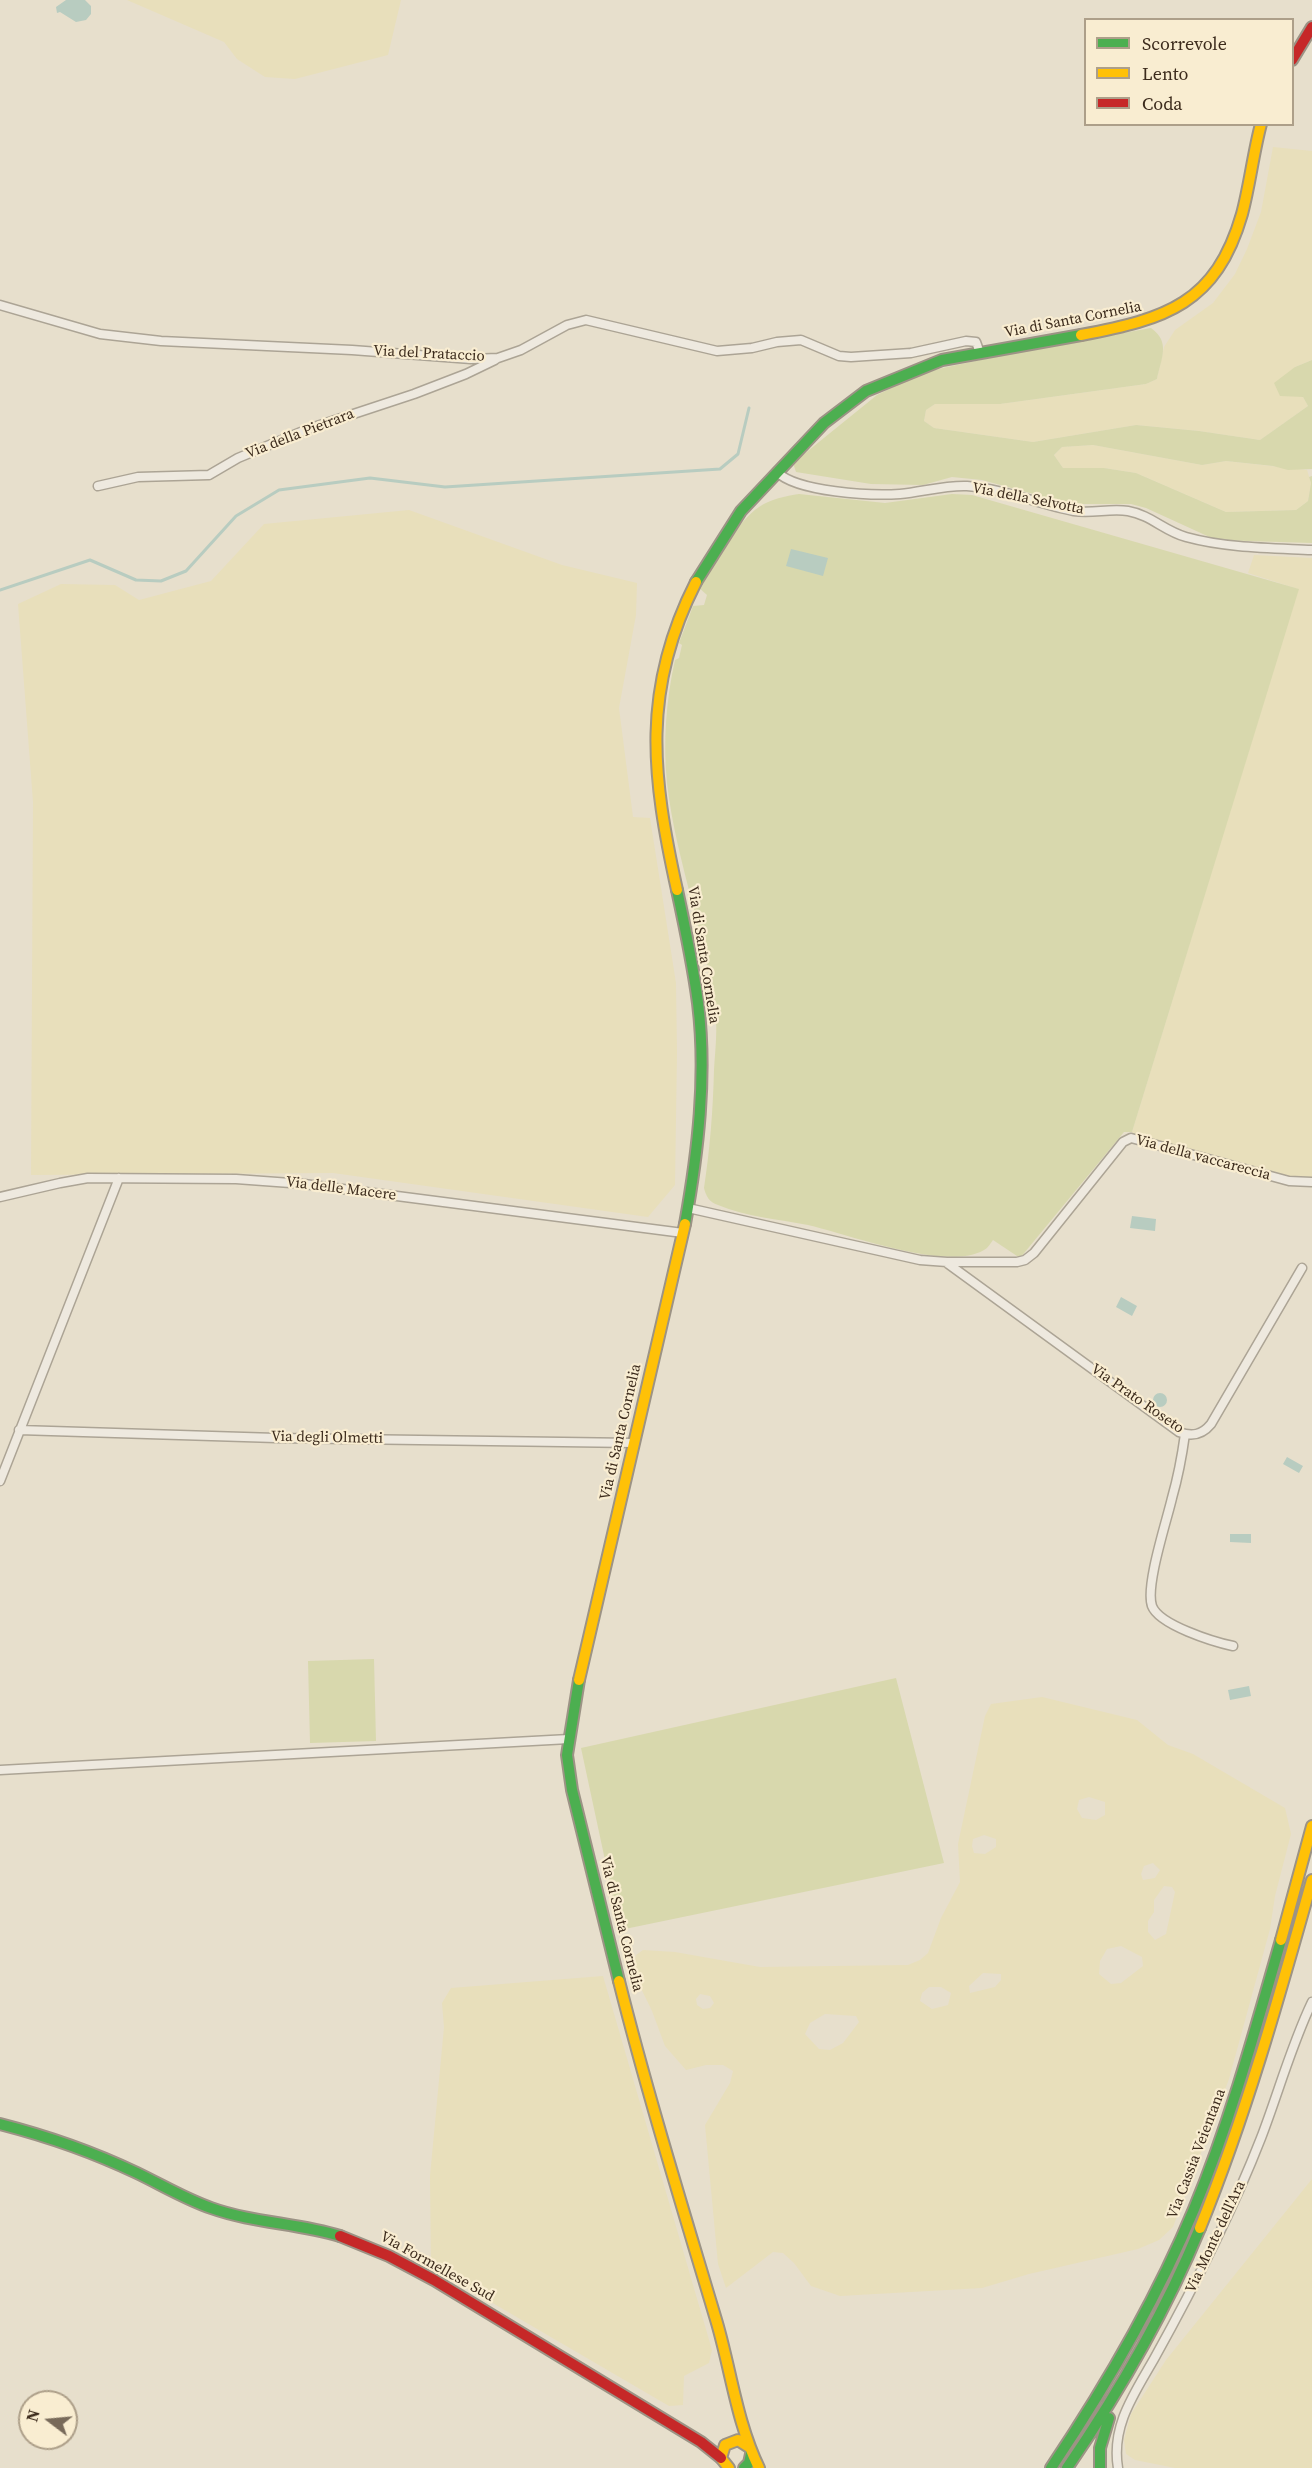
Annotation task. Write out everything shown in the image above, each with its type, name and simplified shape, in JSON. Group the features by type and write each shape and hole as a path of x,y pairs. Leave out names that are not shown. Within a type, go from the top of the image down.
{"main road":[{"path":"1294,58 1312,27"},
{"name":"Via di Santa Cornelia","path":"759,2468 750,2451 720,2333 632,2031 572,1790 567,1755 583,1657 683,1233 699,1128 700,1025 690,952 660,804 655,744 657,705 667,650 687,595 735,519 824,423 866,391 931,364 1134,325 1163,315 1199,293 1216,274 1233,239 1246,195 1261,126"},
{"name":"Via Cassia Veientana","path":"1051,2468 1116,2370 1154,2297 1194,2209 1240,2082 1312,1826"},
{"name":"Via Cassia Veientana","path":"1067,2468 1126,2380 1164,2308 1205,2217 1255,2079 1312,1880"},
{"name":"Via Formellese Sud","path":"0,2124 45,2136 97,2156 212,2209 343,2236 380,2252 434,2280 701,2442 725,2462"},
{"path":"1100,2468 1102,2436 1126,2380"},
{"name":"Via di Santa Cornelia","path":"733,2440 740,2415"},
{"path":"725,2462 733,2440 742,2442 750,2451 748,2463 744,2468"}],"street":[{"name":"Via del Prataccio","path":"0,305 100,334 161,341 342,349 471,359 498,358 521,350 567,325 586,320 717,351 752,348 790,339 813,343 838,356 851,357 911,353 966,341 976,342 980,353"},
{"name":"Via della Pietrara","path":"98,486 138,477 209,475 238,458 308,429 414,394 466,374 498,358"},
{"name":"Via della Selvotta","path":"777,472 784,479 800,484 863,493 897,494 964,486 987,488 1075,511 1126,511 1146,515 1175,533 1211,543 1312,550"},
{"name":"Via della vaccareccia","path":"1007,1262 1021,1261 1032,1255 1123,1142 1131,1138 1289,1181 1312,1182"},
{"name":"Via delle Macere","path":"0,1197 69,1181 118,1178 236,1179 280,1182 683,1233"},
{"path":"0,1480 118,1178"},
{"name":"Via Prato Roseto","path":"688,1208 903,1256 947,1262 1007,1262"},
{"name":"Via Prato Roseto","path":"947,1262 1185,1434 1202,1433 1211,1424 1302,1268"},
{"name":"Via degli Olmetti","path":"19,1430 634,1443"},
{"path":"1185,1434 1156,1563 1151,1592 1152,1606 1163,1619 1212,1641 1233,1646"},
{"path":"0,1770 569,1739"},
{"name":"Via Monte dell'Ara","path":"1118,2468 1117,2438 1125,2410 1193,2289 1222,2228 1260,2140 1312,2002"}],"shaded area":[{"path":"66,0 85,0 91,6 91,14 86,20 76,22 60,12 57,13 56,7"},
{"path":"127,0 401,0 388,55 295,79 265,77 237,59 224,42"},
{"path":"1273,147 1312,151 1312,360 1295,367 1303,397 1308,406 1260,440 1136,425 1033,442 934,428 924,421 926,410 935,404 1000,404 1146,384 1157,379 1164,347 1175,330 1213,303 1235,274 1261,212"},
{"path":"1093,445 1202,465 1226,461 1307,470 1311,483 1308,501 1296,510 1226,512 1136,473 1104,468 1063,468 1054,455 1062,447"},
{"path":"409,510 562,565 637,583 636,615 619,708 633,817 650,818 676,983 675,1185 648,1217 333,1173 31,1175 33,802 18,604 61,584 115,585 139,600 211,581 264,524"},
{"path":"791,549 828,558 823,576 786,566"},
{"path":"1254,555 1312,558 1312,1182 1289,1181 1134,1138 1132,1132 1298,589 1248,573"},
{"path":"1132,1216 1156,1219 1155,1231 1130,1228"},
{"path":"1121,1297 1137,1306 1132,1316 1116,1307"},
{"path":"1157,1393 1163,1393 1167,1400 1163,1407 1157,1407 1153,1403 1153,1397"},
{"path":"1287,1457 1303,1466 1299,1473 1283,1464"},
{"path":"1230,1534 1251,1534 1251,1543 1230,1542"},
{"path":"1249,1686 1251,1696 1230,1700 1228,1690"},
{"path":"1042,1697 1137,1720 1168,1745 1193,1754 1285,1808 1291,1834 1275,1896 1270,1929 1229,2079 1173,2227 1159,2240 1138,2249 1029,2274 982,2288 840,2296 811,2286 794,2263 783,2253 773,2252 726,2288 718,2264 705,2125 730,2083 733,2071 723,2065 706,2065 686,2070 665,2046 652,2011 634,1974 636,1955 643,1950 675,1952 760,1967 908,1965 920,1960 928,1953 941,1918 960,1882 958,1844 985,1716 991,1704","holes":["1089,1797 1105,1802 1105,1815 1096,1820 1082,1818 1077,1809 1079,1800","984,1835 996,1839 996,1847 985,1854 974,1853 973,1839","1153,1863 1160,1870 1155,1878 1143,1880 1141,1874 1144,1866","1164,1886 1172,1887 1175,1892 1166,1934 1155,1940 1148,1932 1148,1921 1154,1912 1154,1900","1121,1946 1142,1957 1143,1966 1121,1983 1111,1984 1099,1974 1100,1961 1107,1949","983,1973 1001,1974 1001,1980 995,1987 970,1993 969,1986","929,1987 941,1987 951,1993 948,2005 932,2009 920,2001 922,1993","700,1994 710,1996 714,2003 710,2008 703,2009 697,2005 696,1999","825,2014 856,2016 859,2022 843,2043 830,2050 819,2049 805,2034 810,2023"]},
{"path":"603,1976 712,2350 709,2363 684,2376 683,2405 669,2406 431,2267 430,2176 444,2027 442,2003 451,1988"},
{"path":"1312,2179 1312,2468 1175,2468 1135,2460 1126,2454 1124,2440 1131,2414 1166,2360"}],"green space":[{"path":"1151,328 1161,339 1163,351 1157,379 1146,384 1000,404 935,404 926,410 924,421 934,428 1033,442 1136,425 1260,440 1308,406 1303,397 1280,396 1274,383 1295,367 1312,360 1312,469 1288,470 1273,466 1226,461 1202,465 1093,445 1062,447 1054,455 1063,468 1104,468 1136,473 1226,512 1296,510 1308,501 1311,483 1309,477 1312,476 1312,543 1216,540 1146,508 1131,504 1081,504 1048,498 982,480 952,477 923,485 871,484 796,472 793,463 877,395 924,372"},
{"path":"799,494 885,503 952,494 972,495 1299,589 1132,1132 1124,1132 1020,1258 993,1240 985,1249 967,1256 947,1257 897,1249 808,1225 729,1209 712,1202 704,1188 712,1115 716,1020 706,960 671,813 665,737 669,690 675,660 679,658 682,645 679,643 693,606 704,605 707,595 698,587 718,556 742,523 759,507 773,500"},
{"path":"374,1659 376,1741 310,1743 308,1661"},
{"path":"896,1678 944,1863 620,1930 581,1748"}],"waterway":[{"path":"0,590 90,560 136,580 161,581 186,571 236,516 279,490 370,478 445,487 720,469 738,454 749,408"}],"traffic: fast":[{"path":"696,582 741,511 824,423 866,391 942,360 1081,335"},
{"path":"677,890 696,989 702,1058 700,1114 685,1224"},
{"path":"579,1680 567,1755 572,1790 619,1981"},
{"path":"1051,2468 1091,2406 1147,2310 1194,2209 1252,2042 1281,1940"},
{"path":"0,2124 87,2151 211,2208 243,2217 340,2236"},
{"path":"1067,2468 1140,2352 1200,2228"},
{"path":"1100,2468 1100,2448 1109,2418"},
{"path":"744,2468 749,2463 751,2454"}],"traffic: slow":[{"path":"1081,335 1138,322 1162,313 1184,302 1202,288 1218,269 1231,244 1242,214 1261,126"},
{"path":"677,890 662,809 656,734 659,697 666,660 678,622 696,582"},
{"path":"579,1680 685,1224"},
{"path":"1281,1940 1312,1826"},
{"path":"1200,2228 1247,2099 1312,1880"},
{"path":"619,1981 654,2110 717,2323 745,2433 759,2468"},
{"path":"729,2468 721,2458 725,2445 738,2440 749,2447"}],"traffic: jam":[{"path":"1294,57 1312,27"},
{"path":"340,2236 389,2256 434,2280 701,2442 721,2458"}]}
